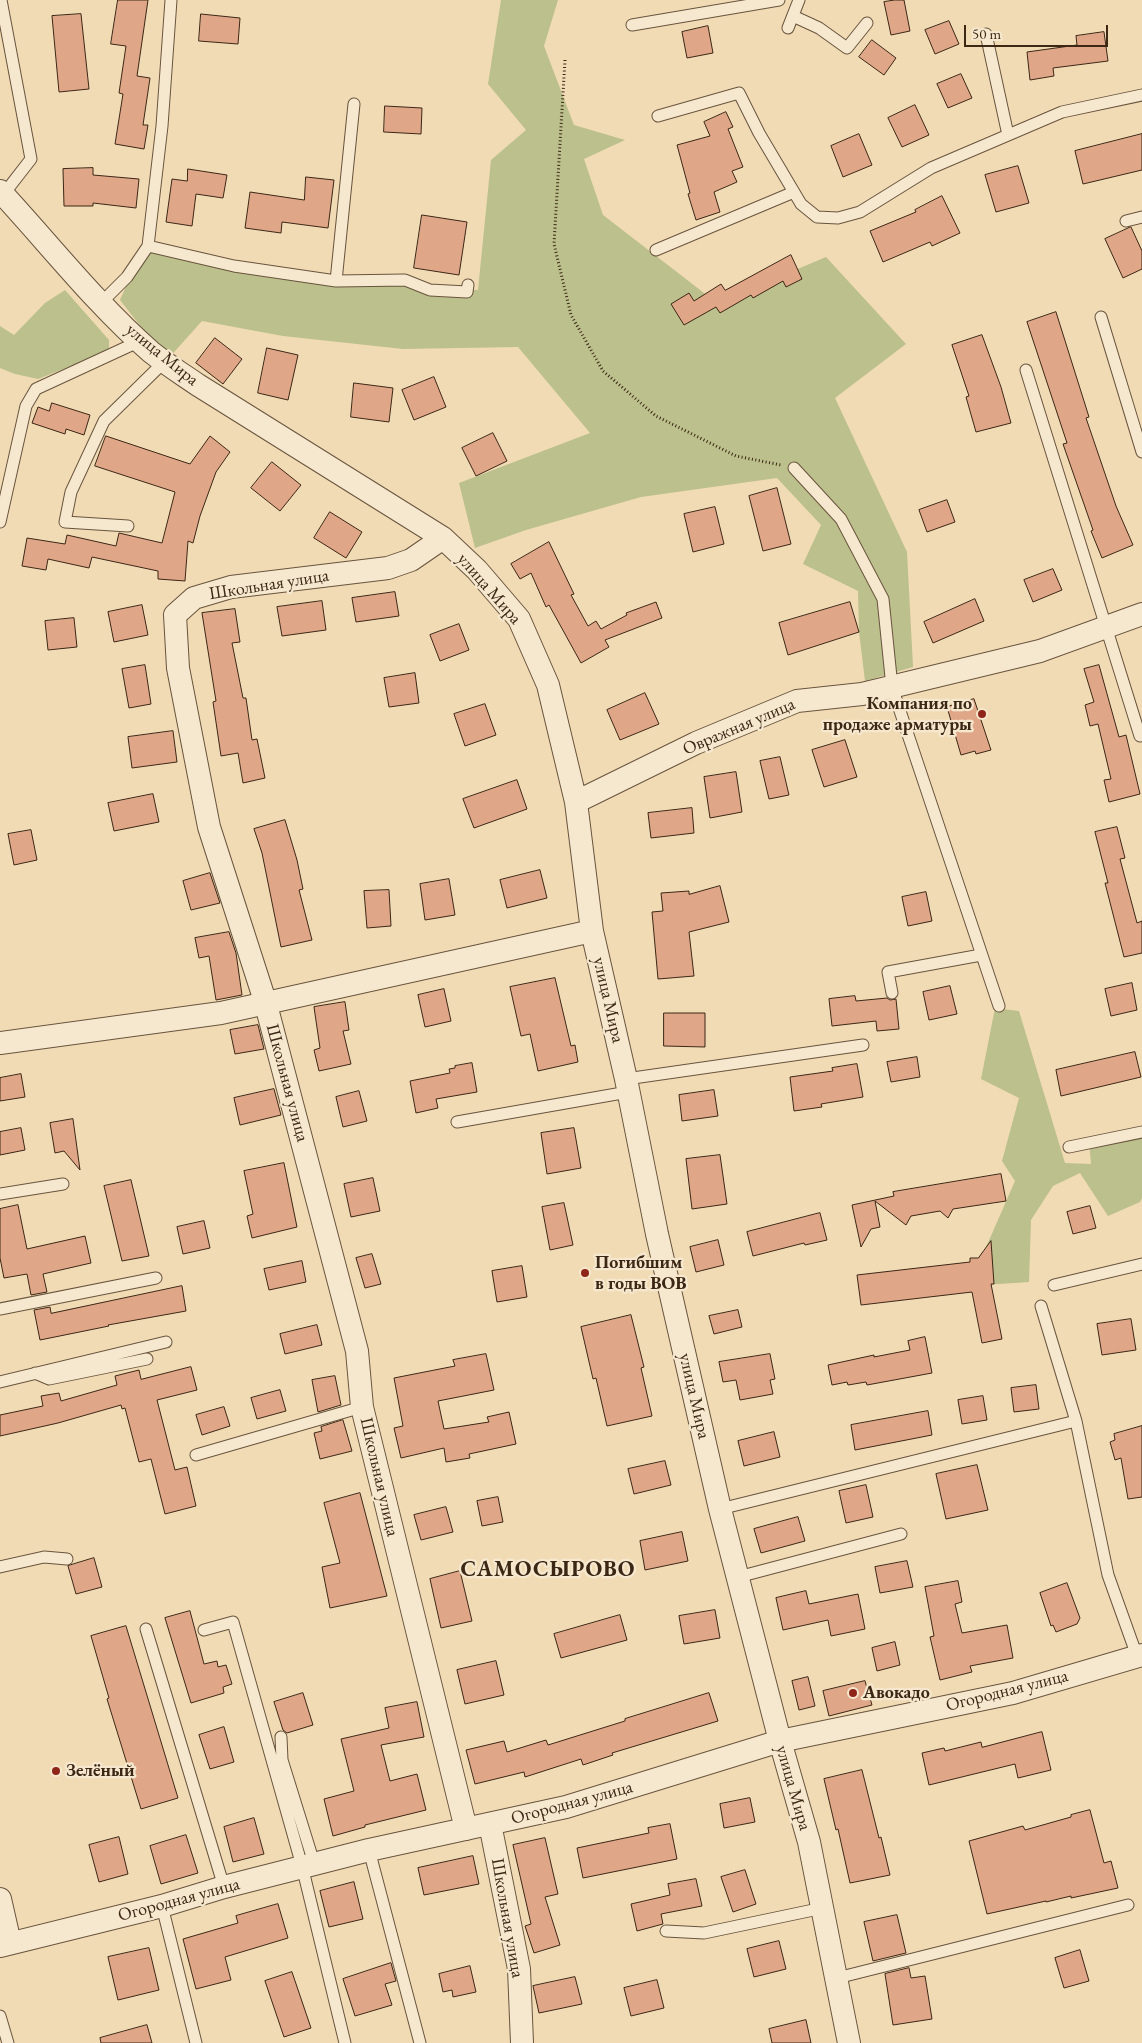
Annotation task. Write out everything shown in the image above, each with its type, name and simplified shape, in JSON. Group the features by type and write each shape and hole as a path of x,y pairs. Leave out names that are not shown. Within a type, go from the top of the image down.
{"street":[{"name":"улица Мира","path":"2,193 102,302 140,341 164,362 443,538 476,570 519,619 548,685 576,802 592,931 627,1085 657,1234 720,1509 780,1741 809,1842 849,2043"},
{"name":"Школьная улица","path":"443,538 411,560 388,568 231,587 194,598 175,615 178,668 209,827 265,1001 357,1352 362,1407 466,1829"},
{"name":"Овражная улица","path":"576,802 696,743 797,701 862,694 1040,651 1142,614"},
{"path":"0,1043 221,1012 592,931"},
{"name":"Огородная улица","path":"5,1944 162,1906 224,1887 368,1850 566,1807 780,1741 1013,1693 1140,1655"},
{"name":"Школьная улица","path":"490,1824 519,1969 522,2043"},
{"path":"0,1899 5,1944"}],"lane":[{"path":"0,0 32,159 2,193"},
{"path":"102,302 128,276 148,246 162,126 171,0"},
{"path":"632,24 779,0"},
{"path":"788,28 799,0"},
{"path":"793,16 819,28 847,48 867,23"},
{"path":"986,34 1008,135"},
{"path":"658,116 739,93 759,133 801,204 817,217 838,218 860,212 931,168 1062,112 1142,95"},
{"path":"336,281 354,104"},
{"path":"656,250 794,192"},
{"path":"1126,221 1142,217"},
{"path":"148,246 234,266 336,281 405,280 430,290 467,292 468,285"},
{"path":"1100,317 1142,452"},
{"path":"0,522 26,406 36,388 140,341"},
{"path":"128,526 65,522 70,492 104,421 164,362"},
{"path":"1026,370 1140,736"},
{"path":"794,468 840,519 884,599 892,687 999,1006"},
{"path":"892,993 888,972 981,955"},
{"path":"457,1122 627,1085 862,1045"},
{"path":"1069,1147 1142,1132"},
{"path":"0,1194 63,1184"},
{"path":"1054,1285 1142,1264"},
{"path":"0,1309 156,1278"},
{"path":"1041,1306 1076,1421 1108,1575 1140,1655"},
{"path":"0,1382 166,1342"},
{"path":"35,1373 48,1379 147,1359"},
{"path":"196,1455 362,1407"},
{"path":"720,1509 1076,1421"},
{"path":"738,1577 901,1534"},
{"path":"0,1567 44,1557 67,1559"},
{"path":"204,1630 233,1622 308,1865"},
{"path":"146,1629 224,1887"},
{"path":"281,1737 282,1760 308,1865 345,2043"},
{"path":"368,1850 420,2043"},
{"path":"837,1978 1128,1905"},
{"path":"162,1906 196,2043"},
{"path":"666,1930 704,1933 822,1908"},
{"path":"0,2016 8,2043"}],"path":[{"path":"565,60 554,244 571,315 603,371 656,416 736,456 794,468"}],"green space":[{"path":"501,0 558,0 544,46 574,125 625,140 584,159 603,215 717,303 826,257 906,344 835,398 907,552 913,667 865,681 859,632 858,591 803,564 821,525 777,478 641,497 526,530 475,548 459,483 590,433 518,347 403,349 283,336 202,321 167,360 120,300 142,250 391,285 478,290 491,160 526,130 488,84"},
{"path":"65,290 109,340 109,351 38,379 15,374 0,368 0,326 14,335 45,303"},
{"path":"995,1008 1019,1011 1065,1163 1091,1164 1089,1141 1142,1126 1142,1198 1140,1202 1108,1216 1080,1173 1053,1186 1031,1220 1029,1282 969,1286 1015,1181 1002,1161 1019,1098 981,1079"}],"building":[{"path":"118,0 148,0 137,76 150,78 143,125 148,125 144,149 115,144 123,94 119,93 126,46 111,44"},
{"path":"904,0 910,31 891,35 884,2"},
{"path":"81,14 89,89 59,92 52,16"},
{"path":"201,14 240,18 238,44 199,41"},
{"path":"949,21 959,44 935,54 925,30"},
{"path":"708,26 713,53 687,58 682,32"},
{"path":"1104,32 1108,61 1053,68 1054,76 1030,80 1027,52 1077,45 1076,36"},
{"path":"872,40 896,58 884,75 859,57"},
{"path":"961,74 972,98 948,108 937,84"},
{"path":"915,105 929,135 902,147 888,118"},
{"path":"385,106 422,108 421,134 384,132"},
{"path":"726,112 733,127 728,129 743,167 732,171 737,182 714,192 720,212 696,220 677,145 710,136 704,122"},
{"path":"859,134 872,165 843,177 831,146"},
{"path":"1142,134 1142,170 1083,184 1075,151"},
{"path":"1018,166 1029,203 996,212 985,175"},
{"path":"93,168 93,175 139,179 136,208 93,203 93,206 64,206 63,169"},
{"path":"188,169 227,175 223,198 196,194 192,226 166,222 172,179 187,181"},
{"path":"306,177 334,180 328,228 282,222 281,233 245,228 250,192 304,200"},
{"path":"942,196 960,233 932,246 930,242 883,262 870,231 916,212 915,210"},
{"path":"422,215 467,222 459,275 414,268"},
{"path":"1131,227 1142,251 1142,269 1123,278 1105,239"},
{"path":"791,255 802,279 786,287 783,281 753,298 751,295 720,313 716,307 684,325 671,304 689,293 694,301 721,284 725,290"},
{"path":"1056,312 1089,417 1086,418 1116,506 1133,545 1102,558 1091,531 1093,530 1063,444 1067,443 1027,322"},
{"path":"982,335 1001,387 1011,423 976,432 966,397 969,396 952,345"},
{"path":"215,338 242,359 223,384 196,363"},
{"path":"267,348 298,355 288,400 258,393"},
{"path":"434,377 446,407 414,420 402,390"},
{"path":"354,383 393,388 389,422 351,417"},
{"path":"52,403 90,415 84,435 66,429 65,434 32,423 38,407 49,411"},
{"path":"493,433 507,461 476,476 462,448"},
{"path":"106,436 190,464 210,436 230,452 216,472 200,516 193,543 188,541 185,581 158,579 158,571 92,557 89,568 48,559 46,570 22,566 27,538 65,544 67,535 116,546 119,533 162,543 175,492 95,466"},
{"path":"272,462 301,485 280,511 251,488"},
{"path":"777,488 791,544 763,551 749,496"},
{"path":"947,500 955,522 927,532 919,510"},
{"path":"715,507 724,544 693,552 684,514"},
{"path":"330,512 362,532 346,558 314,538"},
{"path":"549,542 574,594 571,595 588,626 596,621 601,629 627,615 626,613 656,602 662,618 605,640 609,647 581,663 549,605 546,607 531,573 520,579 511,564"},
{"path":"1053,569 1062,590 1033,602 1024,580"},
{"path":"395,592 399,616 356,622 352,598"},
{"path":"975,599 984,621 933,643 924,622"},
{"path":"322,601 326,630 282,636 277,607"},
{"path":"850,602 859,632 788,655 779,623"},
{"path":"142,605 148,635 114,642 108,612"},
{"path":"235,609 240,642 232,643 243,698 246,698 252,740 257,739 265,778 243,783 238,753 221,756 213,702 216,701 202,613"},
{"path":"74,618 77,647 48,650 45,621"},
{"path":"459,624 469,650 440,661 430,635"},
{"path":"145,665 151,704 129,708 122,669"},
{"path":"1099,665 1119,737 1126,735 1140,794 1109,802 1104,780 1111,779 1098,724 1090,726 1085,705 1094,702 1084,669"},
{"path":"415,673 419,703 389,707 384,678"},
{"path":"645,693 659,724 620,740 607,710"},
{"path":"974,699 991,750 976,754 975,751 961,755 947,707"},
{"path":"485,704 496,735 465,746 454,714"},
{"path":"173,731 177,762 132,768 128,737"},
{"path":"845,740 857,777 824,787 812,750"},
{"path":"780,757 789,795 769,799 760,761"},
{"path":"736,772 742,812 710,818 704,777"},
{"path":"517,780 527,809 474,828 463,799"},
{"path":"153,794 159,822 114,831 108,803"},
{"path":"692,808 694,833 651,838 648,813"},
{"path":"285,820 297,860 303,889 299,890 312,940 281,947 262,853 254,829"},
{"path":"1117,827 1125,858 1120,859 1137,923 1142,921 1142,953 1124,957 1105,883 1108,883 1095,832"},
{"path":"31,830 37,860 14,865 8,834"},
{"path":"540,870 547,898 507,908 500,880"},
{"path":"210,873 220,903 191,910 183,881"},
{"path":"449,879 455,915 425,920 420,884"},
{"path":"720,886 729,922 689,932 694,976 658,979 652,912 663,911 661,893 689,891 689,894"},
{"path":"389,890 391,926 367,928 364,891"},
{"path":"926,892 932,921 908,926 902,897"},
{"path":"229,932 236,953 242,995 216,1000 209,956 199,958 195,938"},
{"path":"555,978 571,1046 575,1045 578,1062 538,1071 530,1034 521,1036 510,987"},
{"path":"1132,983 1137,1010 1111,1016 1105,989"},
{"path":"950,986 957,1014 929,1020 923,992"},
{"path":"444,989 451,1021 425,1027 418,995"},
{"path":"855,996 856,1001 896,999 899,1029 877,1031 876,1021 832,1026 829,999"},
{"path":"345,1002 349,1030 343,1031 351,1064 319,1071 314,1050 320,1048 314,1007"},
{"path":"664,1013 705,1013 705,1047 664,1046"},
{"path":"258,1025 264,1049 235,1054 230,1030"},
{"path":"1135,1052 1141,1077 1061,1096 1056,1070"},
{"path":"917,1057 920,1077 891,1082 887,1062"},
{"path":"472,1063 477,1092 436,1099 438,1108 416,1113 410,1081 450,1073 449,1069 455,1068 455,1066"},
{"path":"857,1064 863,1097 821,1104 822,1107 794,1111 790,1077 833,1071 832,1068"},
{"path":"21,1074 25,1097 0,1101 0,1078"},
{"path":"274,1089 281,1115 240,1125 234,1098"},
{"path":"714,1090 718,1116 682,1121 679,1095"},
{"path":"359,1091 367,1121 343,1127 336,1097"},
{"path":"73,1119 80,1170 64,1151 55,1153 50,1123"},
{"path":"21,1128 25,1150 0,1155 0,1132"},
{"path":"574,1128 581,1168 547,1174 541,1133"},
{"path":"720,1155 727,1204 692,1209 686,1159"},
{"path":"284,1163 297,1227 252,1238 247,1216 253,1214 244,1171"},
{"path":"1001,1174 1006,1201 953,1209 948,1218 940,1211 911,1216 906,1225 875,1201 880,1227 871,1229 861,1247 852,1205 894,1196 893,1192"},
{"path":"373,1178 380,1211 351,1217 344,1184"},
{"path":"131,1180 149,1256 122,1261 104,1186"},
{"path":"564,1203 573,1245 550,1250 542,1207"},
{"path":"18,1205 27,1249 85,1236 91,1263 43,1274 47,1292 31,1295 27,1274 4,1278 0,1258 0,1209"},
{"path":"1090,1206 1096,1228 1073,1234 1067,1212"},
{"path":"820,1213 827,1240 805,1245 804,1243 753,1256 747,1232"},
{"path":"204,1221 210,1248 183,1254 177,1227"},
{"path":"718,1240 724,1265 696,1272 690,1247"},
{"path":"991,1241 994,1284 991,1284 1002,1339 982,1343 972,1292 861,1305 857,1275 970,1262 970,1258 978,1258"},
{"path":"372,1254 381,1284 365,1288 356,1258"},
{"path":"302,1261 306,1282 269,1290 264,1269"},
{"path":"522,1266 527,1297 497,1302 492,1271"},
{"path":"182,1286 186,1311 40,1340 34,1310 50,1307 51,1313"},
{"path":"738,1310 742,1327 714,1334 709,1316"},
{"path":"631,1315 644,1367 641,1368 652,1416 607,1426 596,1378 593,1379 581,1327"},
{"path":"1131,1319 1136,1350 1102,1355 1097,1324"},
{"path":"317,1325 322,1345 285,1354 280,1334"},
{"path":"925,1337 932,1373 867,1385 866,1382 848,1385 847,1382 832,1385 828,1365 874,1355 874,1357 910,1350 908,1341"},
{"path":"486,1354 494,1390 438,1401 444,1429 489,1422 487,1417 509,1412 516,1444 469,1454 470,1458 446,1462 444,1448 401,1458 394,1428 403,1426 394,1378 455,1366 453,1360"},
{"path":"770,1354 775,1379 770,1380 773,1394 740,1400 736,1380 723,1382 719,1362"},
{"path":"191,1367 197,1390 157,1400 175,1470 187,1467 196,1506 165,1514 151,1459 139,1462 125,1408 122,1409 121,1405 58,1423 0,1436 0,1415 43,1406 41,1396 59,1393 61,1401 117,1385 115,1376 139,1370 141,1379"},
{"path":"335,1376 341,1405 318,1412 312,1380"},
{"path":"1036,1385 1039,1409 1014,1412 1011,1388"},
{"path":"280,1390 286,1411 257,1419 251,1398"},
{"path":"983,1396 987,1420 962,1424 958,1400"},
{"path":"224,1407 230,1426 202,1435 196,1415"},
{"path":"928,1411 932,1435 855,1450 851,1425"},
{"path":"343,1420 352,1451 320,1459 314,1433 322,1431 321,1427"},
{"path":"1142,1426 1142,1497 1128,1499 1121,1458 1115,1460 1110,1442 1115,1440 1114,1434"},
{"path":"774,1432 780,1457 744,1466 738,1441"},
{"path":"665,1461 671,1485 634,1494 628,1469"},
{"path":"977,1465 988,1510 946,1519 936,1474"},
{"path":"866,1485 873,1517 846,1523 839,1491"},
{"path":"360,1493 387,1596 330,1608 322,1567 340,1563 324,1503"},
{"path":"498,1497 503,1522 482,1526 477,1501"},
{"path":"446,1507 453,1532 421,1540 414,1515"},
{"path":"798,1517 805,1541 761,1553 754,1529"},
{"path":"682,1532 688,1561 645,1570 640,1541"},
{"path":"94,1558 102,1587 76,1594 68,1566"},
{"path":"907,1561 913,1587 880,1593 875,1567"},
{"path":"460,1571 472,1621 441,1628 430,1579"},
{"path":"958,1581 962,1602 955,1604 962,1633 1007,1625 1013,1658 970,1666 972,1672 940,1680 930,1637 934,1636 925,1587"},
{"path":"1067,1583 1080,1618 1077,1624 1056,1632 1053,1625 1051,1626 1040,1593"},
{"path":"806,1591 809,1604 858,1594 865,1629 831,1636 828,1620 783,1630 776,1598"},
{"path":"715,1610 720,1638 684,1644 679,1616"},
{"path":"190,1611 204,1664 217,1661 218,1667 226,1665 232,1684 223,1687 224,1693 191,1703 165,1618"},
{"path":"620,1615 627,1640 561,1658 554,1634"},
{"path":"126,1626 178,1798 141,1809 107,1699 109,1698 91,1636"},
{"path":"895,1642 900,1665 877,1671 872,1648"},
{"path":"496,1661 504,1695 465,1704 457,1670"},
{"path":"808,1677 815,1706 799,1710 792,1681"},
{"name":"Авокадо","path":"865,1681 872,1705 829,1716 823,1691"},
{"path":"303,1693 313,1725 287,1733 283,1730 274,1702"},
{"path":"709,1693 718,1721 612,1753 613,1755 583,1765 581,1759 525,1777 524,1772 475,1784 466,1750 504,1741 507,1752 546,1740 548,1745"},
{"path":"417,1702 424,1737 381,1745 390,1781 417,1774 426,1810 365,1825 365,1827 333,1836 324,1799 354,1791 341,1739 389,1728 385,1708"},
{"path":"224,1727 234,1762 210,1769 199,1735"},
{"path":"1042,1732 1051,1770 1018,1778 1015,1764 929,1785 922,1753 944,1748 945,1751 981,1742 982,1747"},
{"path":"862,1770 890,1875 850,1883 824,1779"},
{"path":"750,1798 755,1822 724,1828 720,1804"},
{"path":"1090,1810 1104,1863 1111,1861 1118,1888 987,1914 969,1841 1023,1826 1025,1830"},
{"path":"254,1818 264,1854 233,1862 224,1827"},
{"path":"670,1824 677,1859 583,1878 577,1848 649,1833 648,1828"},
{"path":"186,1835 198,1873 161,1884 150,1846"},
{"path":"119,1837 128,1874 99,1882 89,1845"},
{"path":"545,1838 558,1894 545,1897 560,1945 534,1953 525,1926 531,1924 513,1845"},
{"path":"473,1856 479,1884 424,1895 418,1868"},
{"path":"745,1870 756,1904 733,1912 721,1877"},
{"path":"696,1879 702,1906 661,1914 663,1924 637,1931 631,1904 670,1895 668,1884"},
{"path":"354,1882 363,1919 329,1927 320,1891"},
{"path":"278,1904 288,1938 225,1957 231,1980 196,1989 183,1939 238,1923 236,1916"},
{"path":"897,1915 906,1953 873,1961 864,1922"},
{"path":"779,1941 786,1969 754,1977 747,1949"},
{"path":"149,1948 159,1990 118,2000 108,1957"},
{"path":"1080,1950 1089,1981 1064,1988 1055,1958"},
{"path":"391,1963 396,1981 385,1984 392,2005 355,2016 343,1979"},
{"path":"470,1966 476,1992 453,1997 452,1990 443,1992 439,1974"},
{"path":"909,1968 911,1978 925,1976 932,2019 893,2025 885,1974"},
{"path":"292,1972 311,2028 284,2037 265,1981"},
{"path":"575,1977 582,2004 539,2013 533,1986"},
{"path":"657,1980 664,2008 631,2016 624,1988"},
{"path":"806,2020 811,2043 772,2043 769,2029"},
{"path":"147,2025 152,2043 101,2043 100,2038"}],"place":[{"name":"Компания по продаже арматуры","path":"982,714"},
{"name":"Погибшим в годы ВОВ","path":"585,1273"},
{"name":"Авокадо","path":"853,1693"},
{"name":"Зелёный","path":"56,1771"}],"district":[{"name":"САМОСЫРОВО","path":"548,1570"}]}
